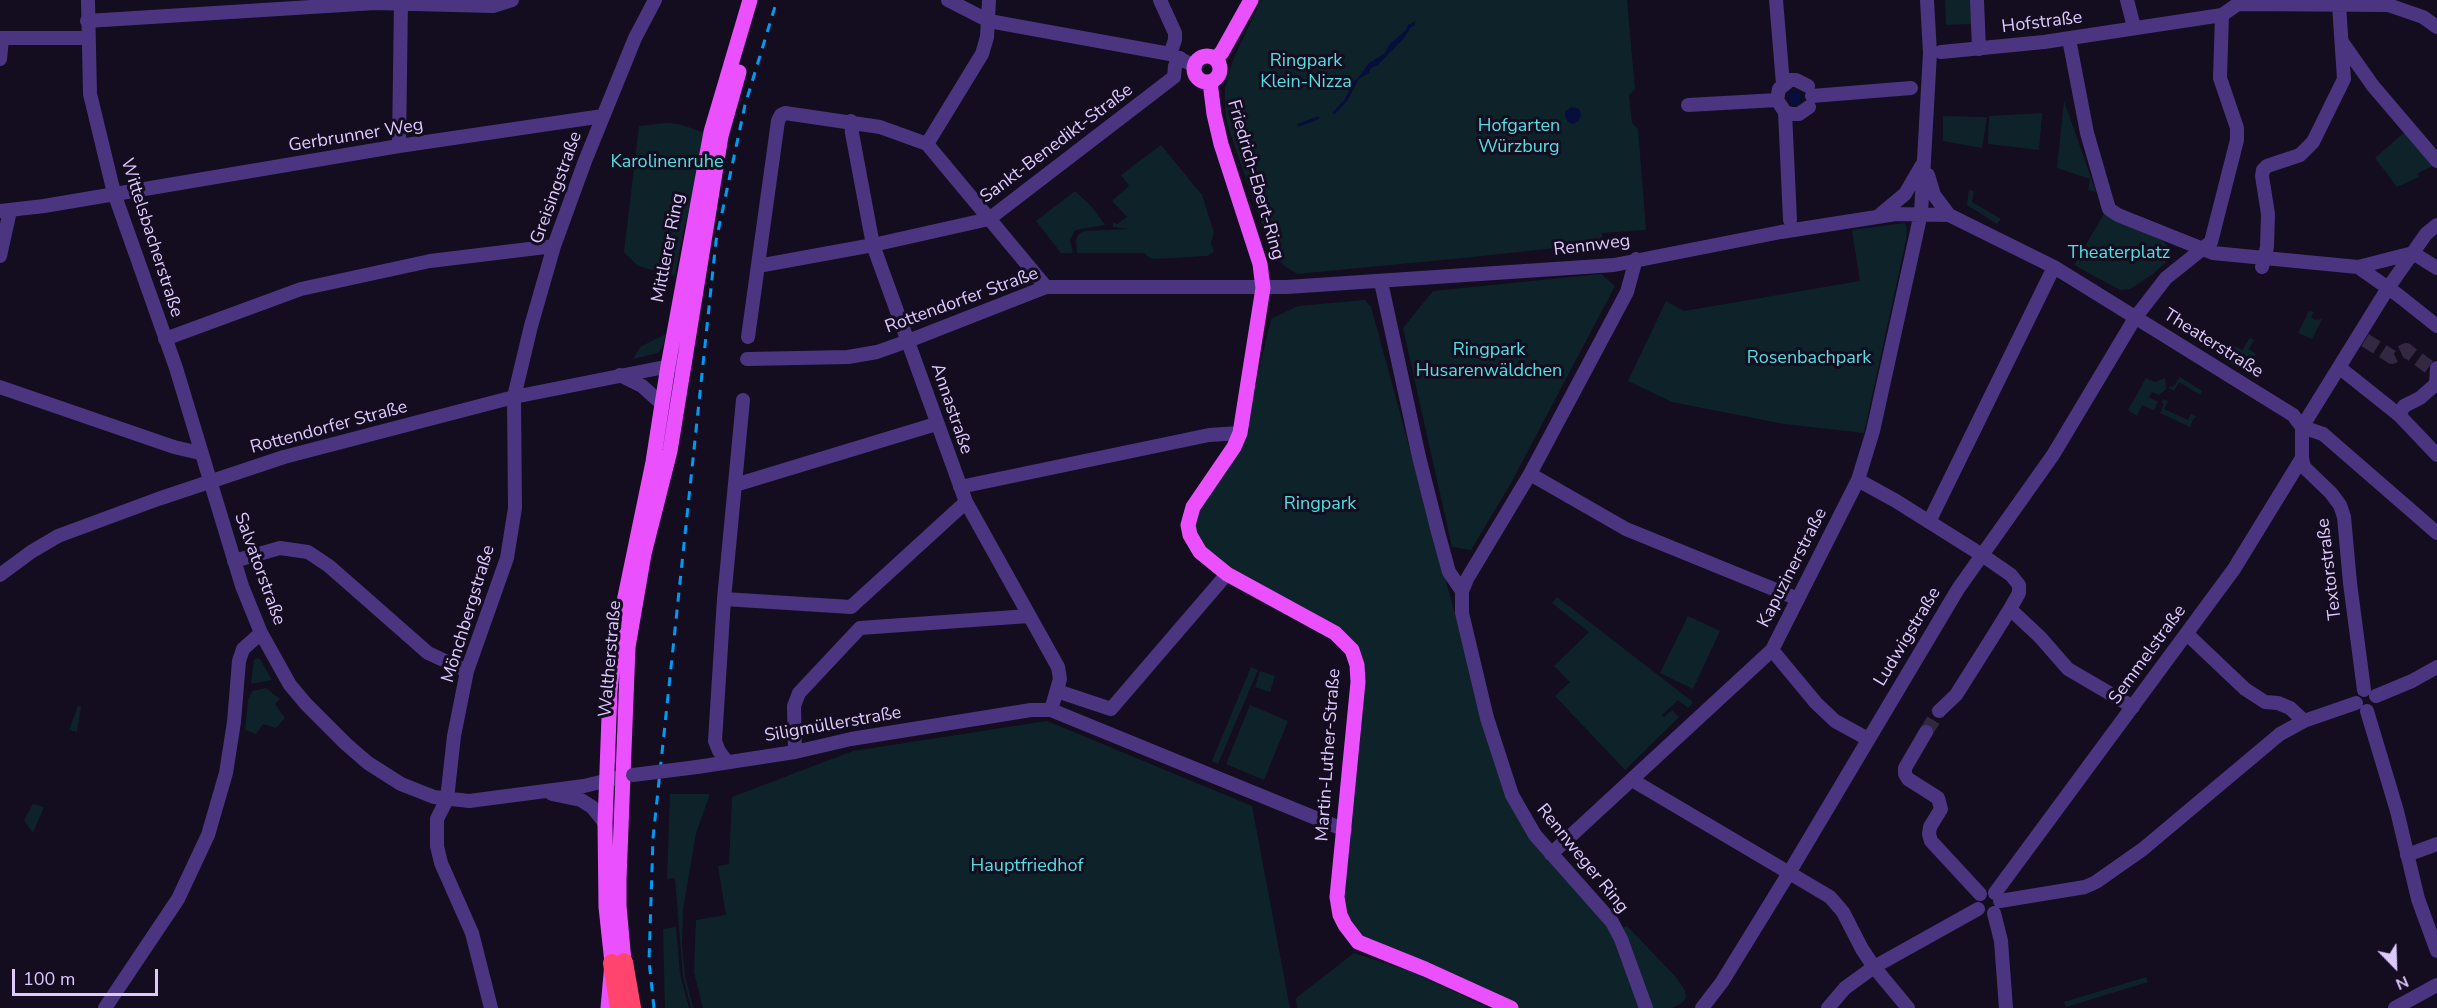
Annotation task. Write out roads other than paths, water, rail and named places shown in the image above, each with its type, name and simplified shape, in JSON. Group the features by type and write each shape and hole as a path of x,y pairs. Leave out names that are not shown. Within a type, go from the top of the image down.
{"highway":[{"path":"618,963 619,1008"},
{"path":"618,963 632,1008"}],"main road":[{"name":"Mittlerer Ring","path":"668,366 711,132 750,0"},
{"name":"Mittlerer Ring","path":"685,363 721,136 761,0"},
{"name":"Friedrich-Ebert-Ring","path":"1195,66 1197,78 1210,82 1217,78 1220,73 1216,59 1251,0"},
{"path":"1195,66 1204,57 1216,59"},
{"name":"Friedrich-Ebert-Ring","path":"1210,82 1221,144 1260,264 1263,288"},
{"name":"Martin-Luther-Straße","path":"1263,288 1240,433 1234,447 1193,507 1188,525 1190,536 1196,548 1227,574 1335,633 1352,650 1357,666 1358,682 1338,897 1341,915 1353,937 1358,942 1511,1008"},
{"name":"Waltherstraße","path":"618,963 621,778 629,637 644,554 670,451 685,363"},
{"name":"Waltherstraße","path":"618,963 606,907 605,823 621,778 610,691 615,645 653,462 668,366"},
{"path":"608,1008 618,963"}],"street":[{"name":"Wittelsbacherstraße","path":"88,0 87,38 90,94 114,193 176,368 209,482"},
{"path":"87,21 364,3 401,2 493,6 512,0"},
{"name":"Greisingstraße","path":"514,397 554,246 635,38 655,0"},
{"path":"948,0 989,21 1175,56 1195,66"},
{"path":"927,144 982,54 989,21 989,0"},
{"path":"1160,0 1174,33 1175,56"},
{"path":"1776,0 1783,84"},
{"name":"Kapuzinerstraße","path":"1551,854 1772,650 1858,480 1876,421 1921,213 1930,53 1927,0"},
{"path":"1977,0 1979,44"},
{"path":"2127,0 2134,27"},
{"path":"399,146 401,2"},
{"name":"Hofstraße","path":"1942,57 1979,44 2027,49 2044,42 2222,15 2244,2 2388,5 2423,17 2437,27"},
{"path":"2264,257 2268,214 2262,176 2267,166 2300,155 2313,142 2344,79 2339,5"},
{"path":"2135,318 2166,278 2183,263 2208,251 2213,238 2235,154 2237,128 2220,78 2222,15"},
{"path":"0,59 1,39 87,38"},
{"path":"2076,38 2087,133 2107,204 2109,209 2118,215 2208,251 2353,267 2413,253 2437,268"},
{"path":"2340,40 2373,86 2437,161"},
{"name":"Sankt-Benedikt-Straße","path":"758,266 873,245 989,219 1174,77 1175,56"},
{"path":"1790,220 1779,89 1783,84 1796,80 1810,96"},
{"path":"1810,96 1911,88"},
{"path":"1688,105 1781,106 1799,114 1810,96"},
{"path":"748,337 778,121 785,113 880,127 927,144 1046,287"},
{"name":"Gerbrunner Weg","path":"5,212 399,146 603,116"},
{"name":"Annastraße","path":"851,121 873,245 936,424 966,502 1058,667 1060,678 1051,710"},
{"path":"1925,159 1934,195 1949,215"},
{"path":"1877,217 1905,194 1925,159"},
{"path":"0,256 5,212"},
{"name":"Rennweg","path":"1263,288 1614,265 1636,259 1877,217 1921,213"},
{"name":"Theaterstraße","path":"1921,213 1949,215 2054,267 2292,415 2302,427 2323,434 2437,532"},
{"path":"2302,458 2302,427 2362,338 2388,288 2426,234 2437,225"},
{"path":"165,339 309,287 430,261 554,246"},
{"path":"1462,591 1530,474 1627,292 1636,259"},
{"path":"1929,522 2054,267"},
{"path":"2353,267 2388,288 2437,326"},
{"path":"1381,282 1419,458 1438,532 1449,572 1462,591"},
{"name":"Rottendorfer Straße","path":"747,359 848,357 908,341 1046,287 1263,288"},
{"name":"Ludwigstraße","path":"1702,1008 1722,982 1789,873 1958,589 2053,455 2135,318"},
{"name":"Rottendorfer Straße","path":"0,575 58,536 284,457 514,397 685,363"},
{"path":"2340,368 2399,415 2437,454"},
{"path":"2399,415 2404,406 2420,398 2437,384 2437,368"},
{"path":"620,375 642,386 662,404"},
{"path":"0,387 174,447 200,453"},
{"name":"Mönchbergstraße","path":"491,1008 472,933 441,863 437,846 437,819 447,799 454,736 467,671 507,558 515,508 514,397"},
{"path":"727,762 715,741 724,599 743,400"},
{"path":"735,485 936,424"},
{"path":"960,487 1209,435 1240,433"},
{"name":"Semmelstraße","path":"1990,899 2234,569 2302,458"},
{"name":"Textorstraße","path":"2302,458 2304,467 2340,505 2344,517 2349,583 2370,693"},
{"path":"1530,474 1626,529 1798,599"},
{"path":"1858,480 1982,555 2016,580 2019,585 2019,592 2010,609 1956,694 1939,711"},
{"name":"Salvatorstraße","path":"209,482 234,561 261,633 290,685 346,744 369,763 401,784 434,797 469,801 544,792 621,778"},
{"path":"724,599 851,607 966,502"},
{"path":"234,561 280,548 308,552 329,566 428,653 467,671"},
{"path":"1057,691 1111,709 1227,574"},
{"name":"Rennweger Ring","path":"1462,591 1462,613 1466,635 1489,724 1509,785 1525,821 1551,854 1595,901 1617,930 1646,1008"},
{"path":"851,607 860,628"},
{"path":"2010,609 2040,637 2068,669 2133,707"},
{"path":"795,752 794,706 798,693 860,628 1029,616"},
{"path":"105,1008 178,899 208,835 226,773 234,722 239,661 243,649 261,633"},
{"path":"2187,634 2245,689 2265,702 2278,703 2290,708 2304,721"},
{"path":"1772,650 1816,703 1835,721 1868,740"},
{"path":"2437,667 2412,681 2370,693 2358,694 2397,811 2418,899 2437,951"},
{"path":"1828,1008 1845,988 1874,967 1978,909 1977,902 2085,887 2096,882 2160,835 2280,734 2304,721 2361,707"},
{"name":"Siligmüllerstraße","path":"621,778 795,752 851,739 1031,710 1051,710"},
{"path":"1051,710 1345,830"},
{"path":"1926,732 1905,768 1905,774 1908,779 1938,798 1941,809 1930,827 1931,841 1990,899 2001,941 2006,1008"},
{"path":"1632,780 1830,897 1843,912 1874,967 1908,1008"},
{"path":"544,792 581,800 592,807 605,823"},
{"path":"2407,855 2437,844"},
{"name":"Ludwigstraße","path":"1713,1008 1722,982"},
{"path":"2395,1008 2437,985"}],"waterway":[{"path":"1334,113 1346,100 1356,81"},
{"path":"1299,125 1318,118"}],"tunnel":[{"path":"2365,340 2392,357 2406,350 2429,367"},
{"path":"1926,732 1939,711"}],"railway":[{"path":"654,1008 649,961 653,838 716,241 745,105 777,0"}],"park label":[{"name":"Ringpark Klein-Nizza","path":"1306,72"},
{"name":"Hofgarten Würzburg","path":"1519,137"},
{"name":"Karolinenruhe","path":"667,163"},
{"name":"Theaterplatz","path":"2119,254"},
{"name":"Rosenbachpark","path":"1809,359"},
{"name":"Ringpark Husarenwäldchen","path":"1489,361"},
{"name":"Ringpark","path":"1320,505"},
{"name":"Hauptfriedhof","path":"1027,867"}]}
